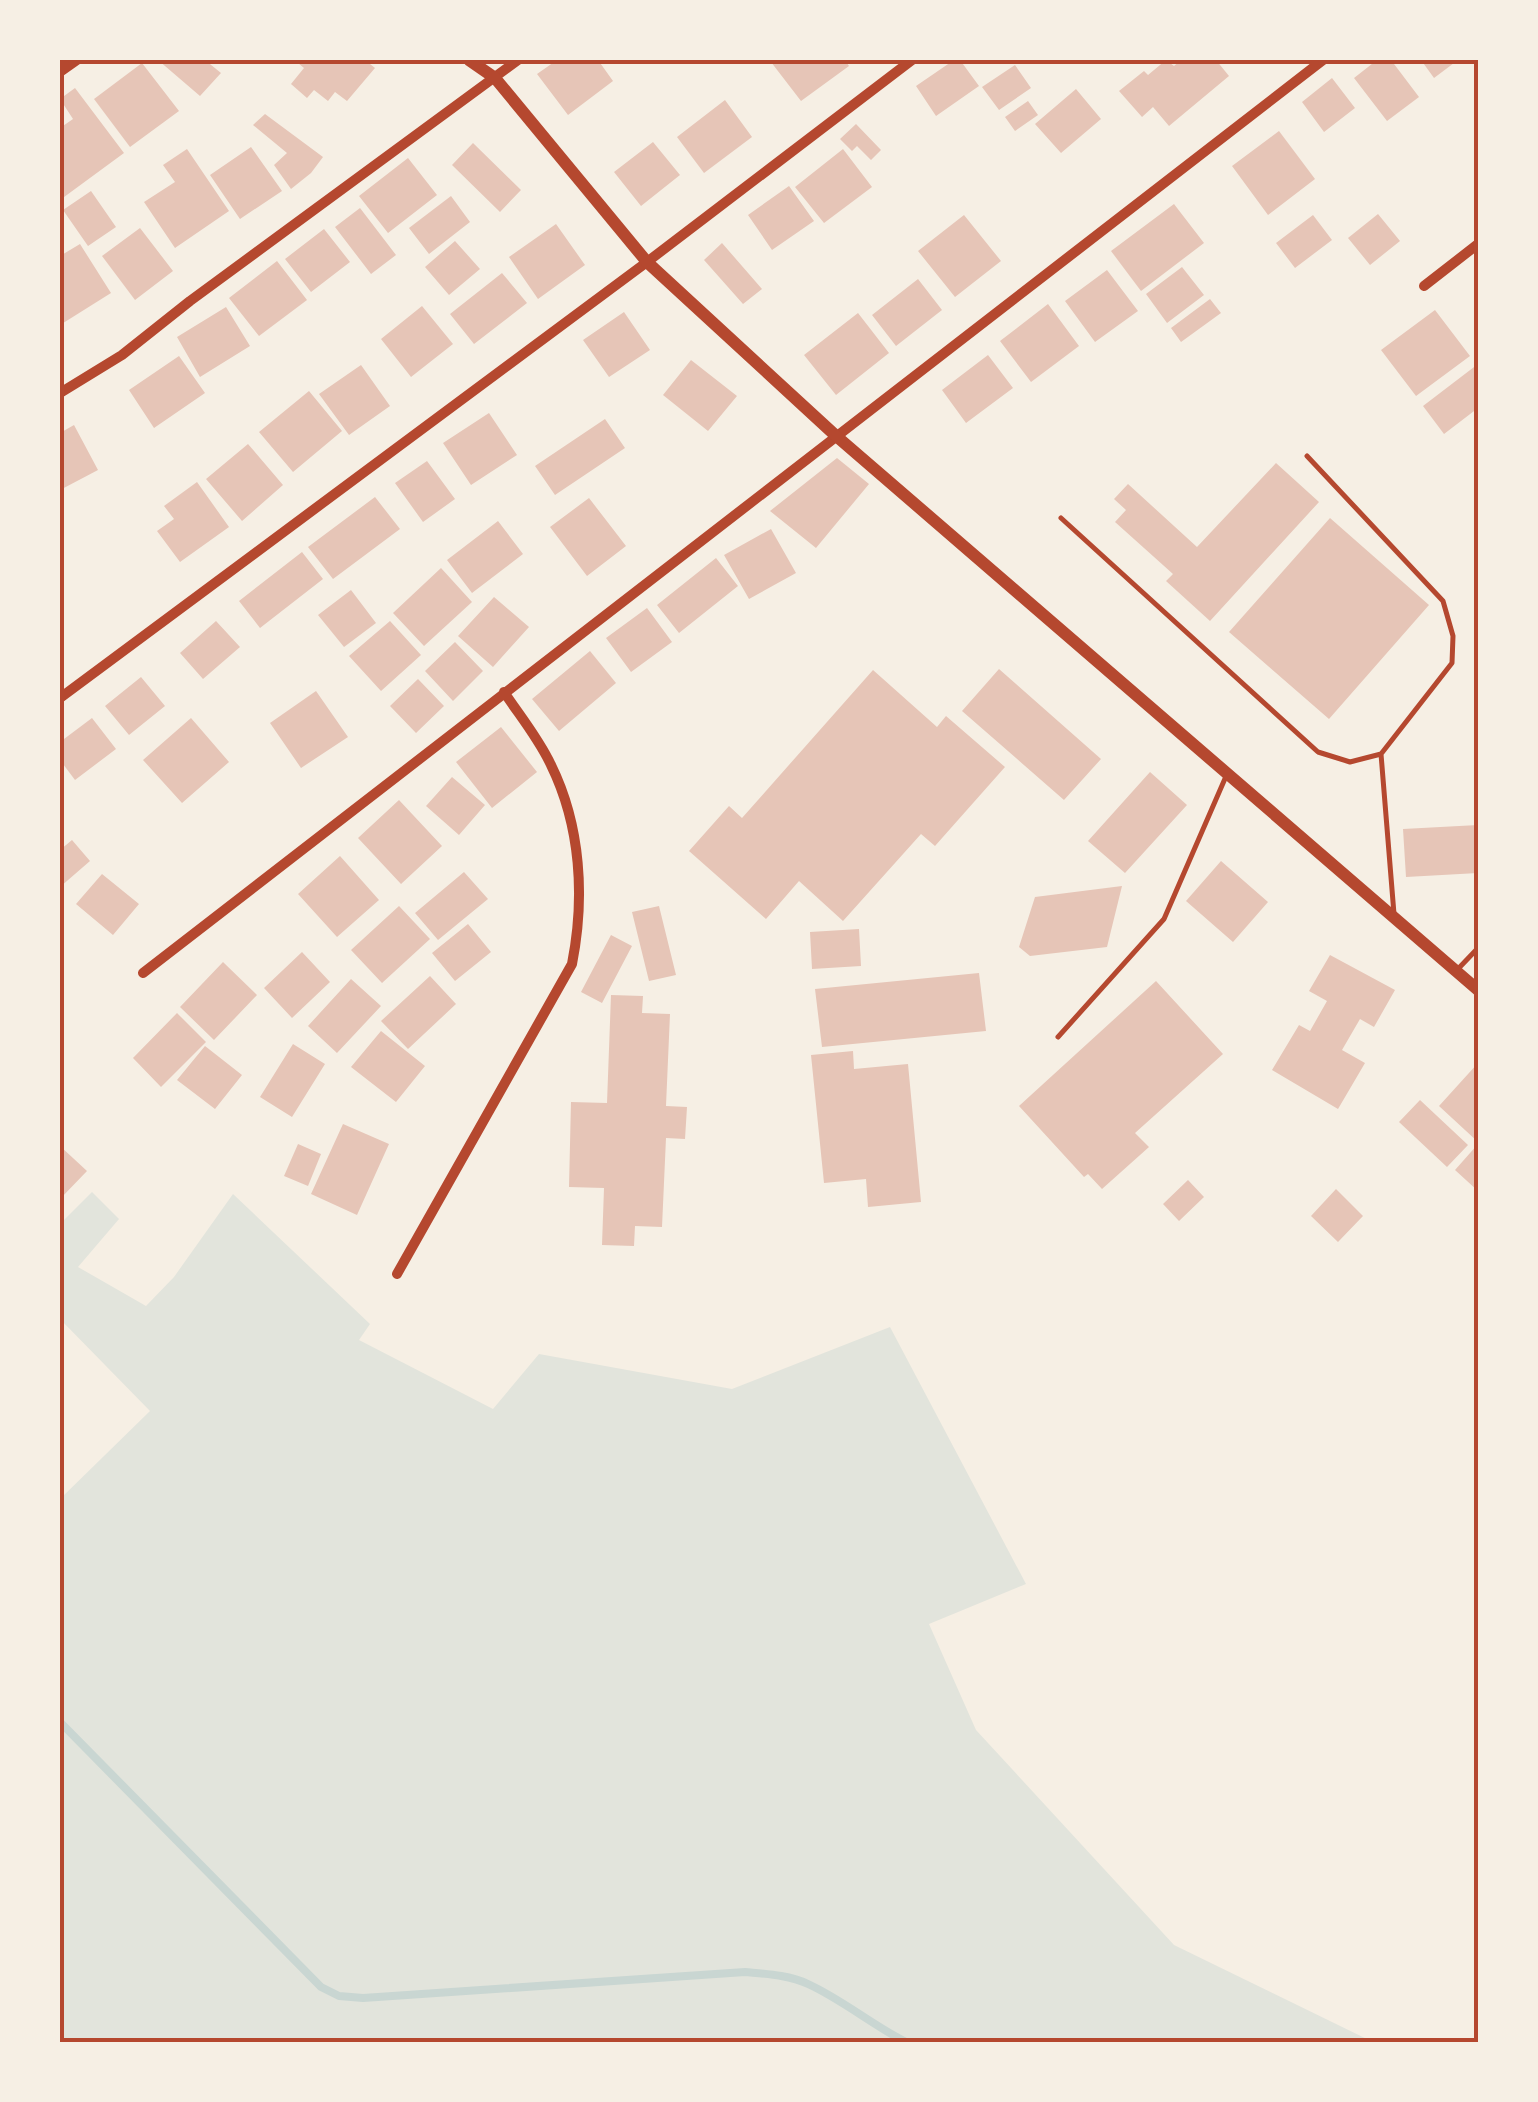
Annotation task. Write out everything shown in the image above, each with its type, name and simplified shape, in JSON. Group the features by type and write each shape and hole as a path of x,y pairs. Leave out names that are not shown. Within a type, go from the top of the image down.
{"street":[{"path":"60,72 76,60"},
{"path":"469,60 496,78 647,262 835,435 1478,990"},
{"path":"60,393 122,354 518,60"},
{"path":"60,698 912,60"},
{"path":"143,972 1323,60"},
{"path":"1424,286 1478,244"},
{"path":"397,1274 572,964 578,932 577,853 565,805 551,764 504,692"}],"lane":[{"path":"1060,518 1318,752 1350,762 1380,754 1452,663 1453,636 1443,601 1307,456"},
{"path":"1380,754 1394,918"},
{"path":"1058,1037 1164,919 1227,774"},
{"path":"1456,971 1478,948"}],"shaded area":[{"path":"92,1192 119,1219 78,1267 146,1306 174,1277 233,1194 370,1324 359,1340 493,1409 539,1354 732,1389 890,1327 1026,1584 929,1624 976,1730 1174,1945 1373,2042 60,2042 60,1499 150,1411 60,1319 60,1224"}],"building":[{"path":"158,60 205,60 221,73 200,96"},
{"path":"365,60 375,68 347,101 335,92 328,101 314,90 307,98 291,84 304,68 298,63"},
{"path":"557,60 598,60 613,81 568,115 537,74"},
{"path":"773,60 845,60 849,66 801,101"},
{"path":"954,60 960,60 979,86 936,116 916,86"},
{"path":"1166,60 1174,66 1181,60 1216,60 1229,76 1169,126 1153,107 1142,117 1119,91"},
{"path":"1377,60 1391,60 1419,97 1387,121 1354,78"},
{"path":"1421,60 1458,60 1434,78"},
{"path":"142,63 179,111 130,147 94,99"},
{"path":"1015,65 1031,88 999,110 982,87"},
{"path":"1332,78 1355,108 1324,132 1302,102"},
{"path":"75,88 124,153 60,200 60,128 73,119 60,99"},
{"path":"1076,89 1101,119 1061,153 1035,124"},
{"path":"725,100 752,137 704,173 677,137"},
{"path":"1028,101 1038,115 1015,131 1005,117"},
{"path":"265,114 323,157 291,189 274,165 287,153 253,125"},
{"path":"856,124 881,150 871,160 857,146 852,151 840,139"},
{"path":"1279,131 1315,179 1268,215 1232,166"},
{"path":"653,142 680,175 641,206 614,172"},
{"path":"473,143 521,190 500,212 452,165"},
{"path":"251,147 282,191 240,219 210,175"},
{"path":"187,149 229,211 175,248 144,202 175,182 163,165"},
{"path":"843,149 872,187 824,223 795,187"},
{"path":"408,158 437,195 388,233 359,196"},
{"path":"789,186 814,221 772,250 748,215"},
{"path":"91,191 116,227 88,246 63,210"},
{"path":"451,196 470,222 429,254 409,228"},
{"path":"1174,204 1204,243 1141,291 1111,251"},
{"path":"360,208 396,255 371,274 335,227"},
{"path":"1378,214 1400,241 1370,265 1348,238"},
{"path":"964,215 1001,261 955,297 918,251"},
{"path":"1313,215 1332,240 1295,268 1276,243"},
{"path":"556,224 585,265 538,299 509,257"},
{"path":"140,228 173,271 135,300 102,256"},
{"path":"324,229 350,262 311,292 285,259"},
{"path":"455,241 480,269 449,295 425,267"},
{"path":"722,243 762,289 743,304 704,260"},
{"path":"80,244 111,293 60,325 60,256"},
{"path":"277,261 307,300 259,336 229,298"},
{"path":"1182,267 1204,295 1167,323 1146,294"},
{"path":"1107,270 1138,311 1095,342 1065,301"},
{"path":"502,273 527,303 474,344 450,314"},
{"path":"918,279 942,310 896,346 872,315"},
{"path":"1210,299 1221,313 1181,342 1171,328"},
{"path":"1048,304 1079,346 1031,382 1000,341"},
{"path":"422,306 453,344 411,377 381,339"},
{"path":"226,307 250,346 200,377 177,337"},
{"path":"1435,310 1470,356 1416,396 1381,350"},
{"path":"624,312 650,350 609,377 583,340"},
{"path":"858,313 889,353 836,395 804,355"},
{"path":"988,355 1013,388 966,423 942,390"},
{"path":"179,356 205,393 154,428 129,390"},
{"path":"691,360 737,396 708,431 663,395"},
{"path":"1478,364 1478,408 1444,434 1423,406"},
{"path":"361,365 390,406 349,435 319,394"},
{"path":"309,391 342,431 293,472 259,432"},
{"path":"489,413 517,455 471,485 443,443"},
{"path":"605,419 625,448 555,495 535,466"},
{"path":"74,425 98,470 60,490 60,433"},
{"path":"248,444 283,485 242,521 206,479"},
{"path":"837,458 869,484 816,548 770,511"},
{"path":"427,461 455,499 423,522 395,483"},
{"path":"1276,463 1319,502 1210,621 1166,581 1173,574 1115,522 1126,510 1114,499 1128,484 1197,547"},
{"path":"197,482 229,527 180,562 157,531 174,519 164,506"},
{"path":"375,497 400,529 333,579 308,547"},
{"path":"589,498 626,546 587,576 550,527"},
{"path":"1330,518 1429,605 1329,719 1229,632"},
{"path":"498,521 523,554 472,593 447,560"},
{"path":"771,529 796,573 749,599 724,555"},
{"path":"302,552 323,579 260,628 239,601"},
{"path":"716,558 738,586 679,633 657,605"},
{"path":"441,568 472,602 424,646 393,613"},
{"path":"351,590 376,623 344,647 318,615"},
{"path":"494,597 529,627 493,667 458,636"},
{"path":"647,608 672,642 631,672 606,638"},
{"path":"216,621 240,647 203,679 180,653"},
{"path":"390,621 421,655 381,691 349,656"},
{"path":"455,642 483,671 453,701 425,671"},
{"path":"590,651 616,683 559,731 532,699"},
{"path":"999,669 1101,759 1064,800 962,711"},
{"path":"873,670 937,727 946,716 1005,767 935,846 921,834 843,921 799,881 766,919 689,851 729,806 742,818"},
{"path":"141,677 165,706 129,735 105,706"},
{"path":"418,679 444,706 416,733 390,706"},
{"path":"316,691 348,737 301,768 270,723"},
{"path":"92,718 116,749 75,780 60,760 60,742"},
{"path":"191,718 229,762 182,803 143,760"},
{"path":"501,727 537,772 492,808 456,762"},
{"path":"1150,772 1187,805 1125,873 1088,841"},
{"path":"452,777 485,805 459,835 426,806"},
{"path":"399,800 442,846 401,884 358,838"},
{"path":"1478,825 1478,873 1406,877 1403,829"},
{"path":"72,840 90,861 60,887 60,850"},
{"path":"340,856 379,900 337,937 298,894"},
{"path":"1221,861 1268,902 1233,942 1186,901"},
{"path":"464,872 488,899 438,940 415,913"},
{"path":"102,874 139,904 113,935 76,904"},
{"path":"1122,886 1107,947 1030,956 1019,947 1035,897"},
{"path":"399,906 430,939 382,983 351,950"},
{"path":"659,906 676,975 649,981 632,912"},
{"path":"468,924 491,952 455,981 432,953"},
{"path":"859,929 861,966 812,969 810,932"},
{"path":"611,935 632,946 602,1003 581,992"},
{"path":"302,952 330,982 292,1018 264,988"},
{"path":"1330,955 1395,990 1374,1027 1360,1019 1342,1050 1365,1063 1338,1109 1272,1070 1299,1025 1310,1031 1327,1001 1309,991"},
{"path":"223,962 257,995 214,1040 180,1007"},
{"path":"979,973 986,1031 822,1047 815,989"},
{"path":"430,976 456,1004 408,1049 381,1021"},
{"path":"351,979 381,1006 337,1053 308,1026"},
{"path":"1156,981 1223,1054 1135,1133 1149,1147 1102,1189 1088,1174 1084,1177 1019,1106"},
{"path":"611,995 643,996 642,1013 670,1014 666,1106 687,1107 685,1139 666,1138 662,1227 635,1226 634,1246 602,1245 604,1188 569,1187 571,1102 607,1103"},
{"path":"177,1013 206,1042 161,1087 133,1058"},
{"path":"381,1031 425,1066 396,1102 351,1067"},
{"path":"293,1044 325,1064 292,1117 260,1097"},
{"path":"205,1046 242,1075 215,1109 177,1080"},
{"path":"853,1051 854,1069 908,1064 921,1202 868,1207 866,1179 824,1183 811,1055"},
{"path":"1478,1063 1478,1142 1439,1106"},
{"path":"1420,1100 1468,1145 1447,1167 1399,1122"},
{"path":"343,1124 389,1144 357,1215 311,1194"},
{"path":"298,1144 321,1154 308,1186 284,1176"},
{"path":"1478,1144 1478,1191 1455,1170"},
{"path":"60,1146 87,1171 60,1199"},
{"path":"1188,1180 1204,1197 1179,1221 1163,1204"},
{"path":"1336,1189 1363,1216 1338,1242 1311,1216"}],"waterway":[{"path":"60,1722 321,1987 339,1996 363,1998 745,1972 808,1984 906,2042"}]}
